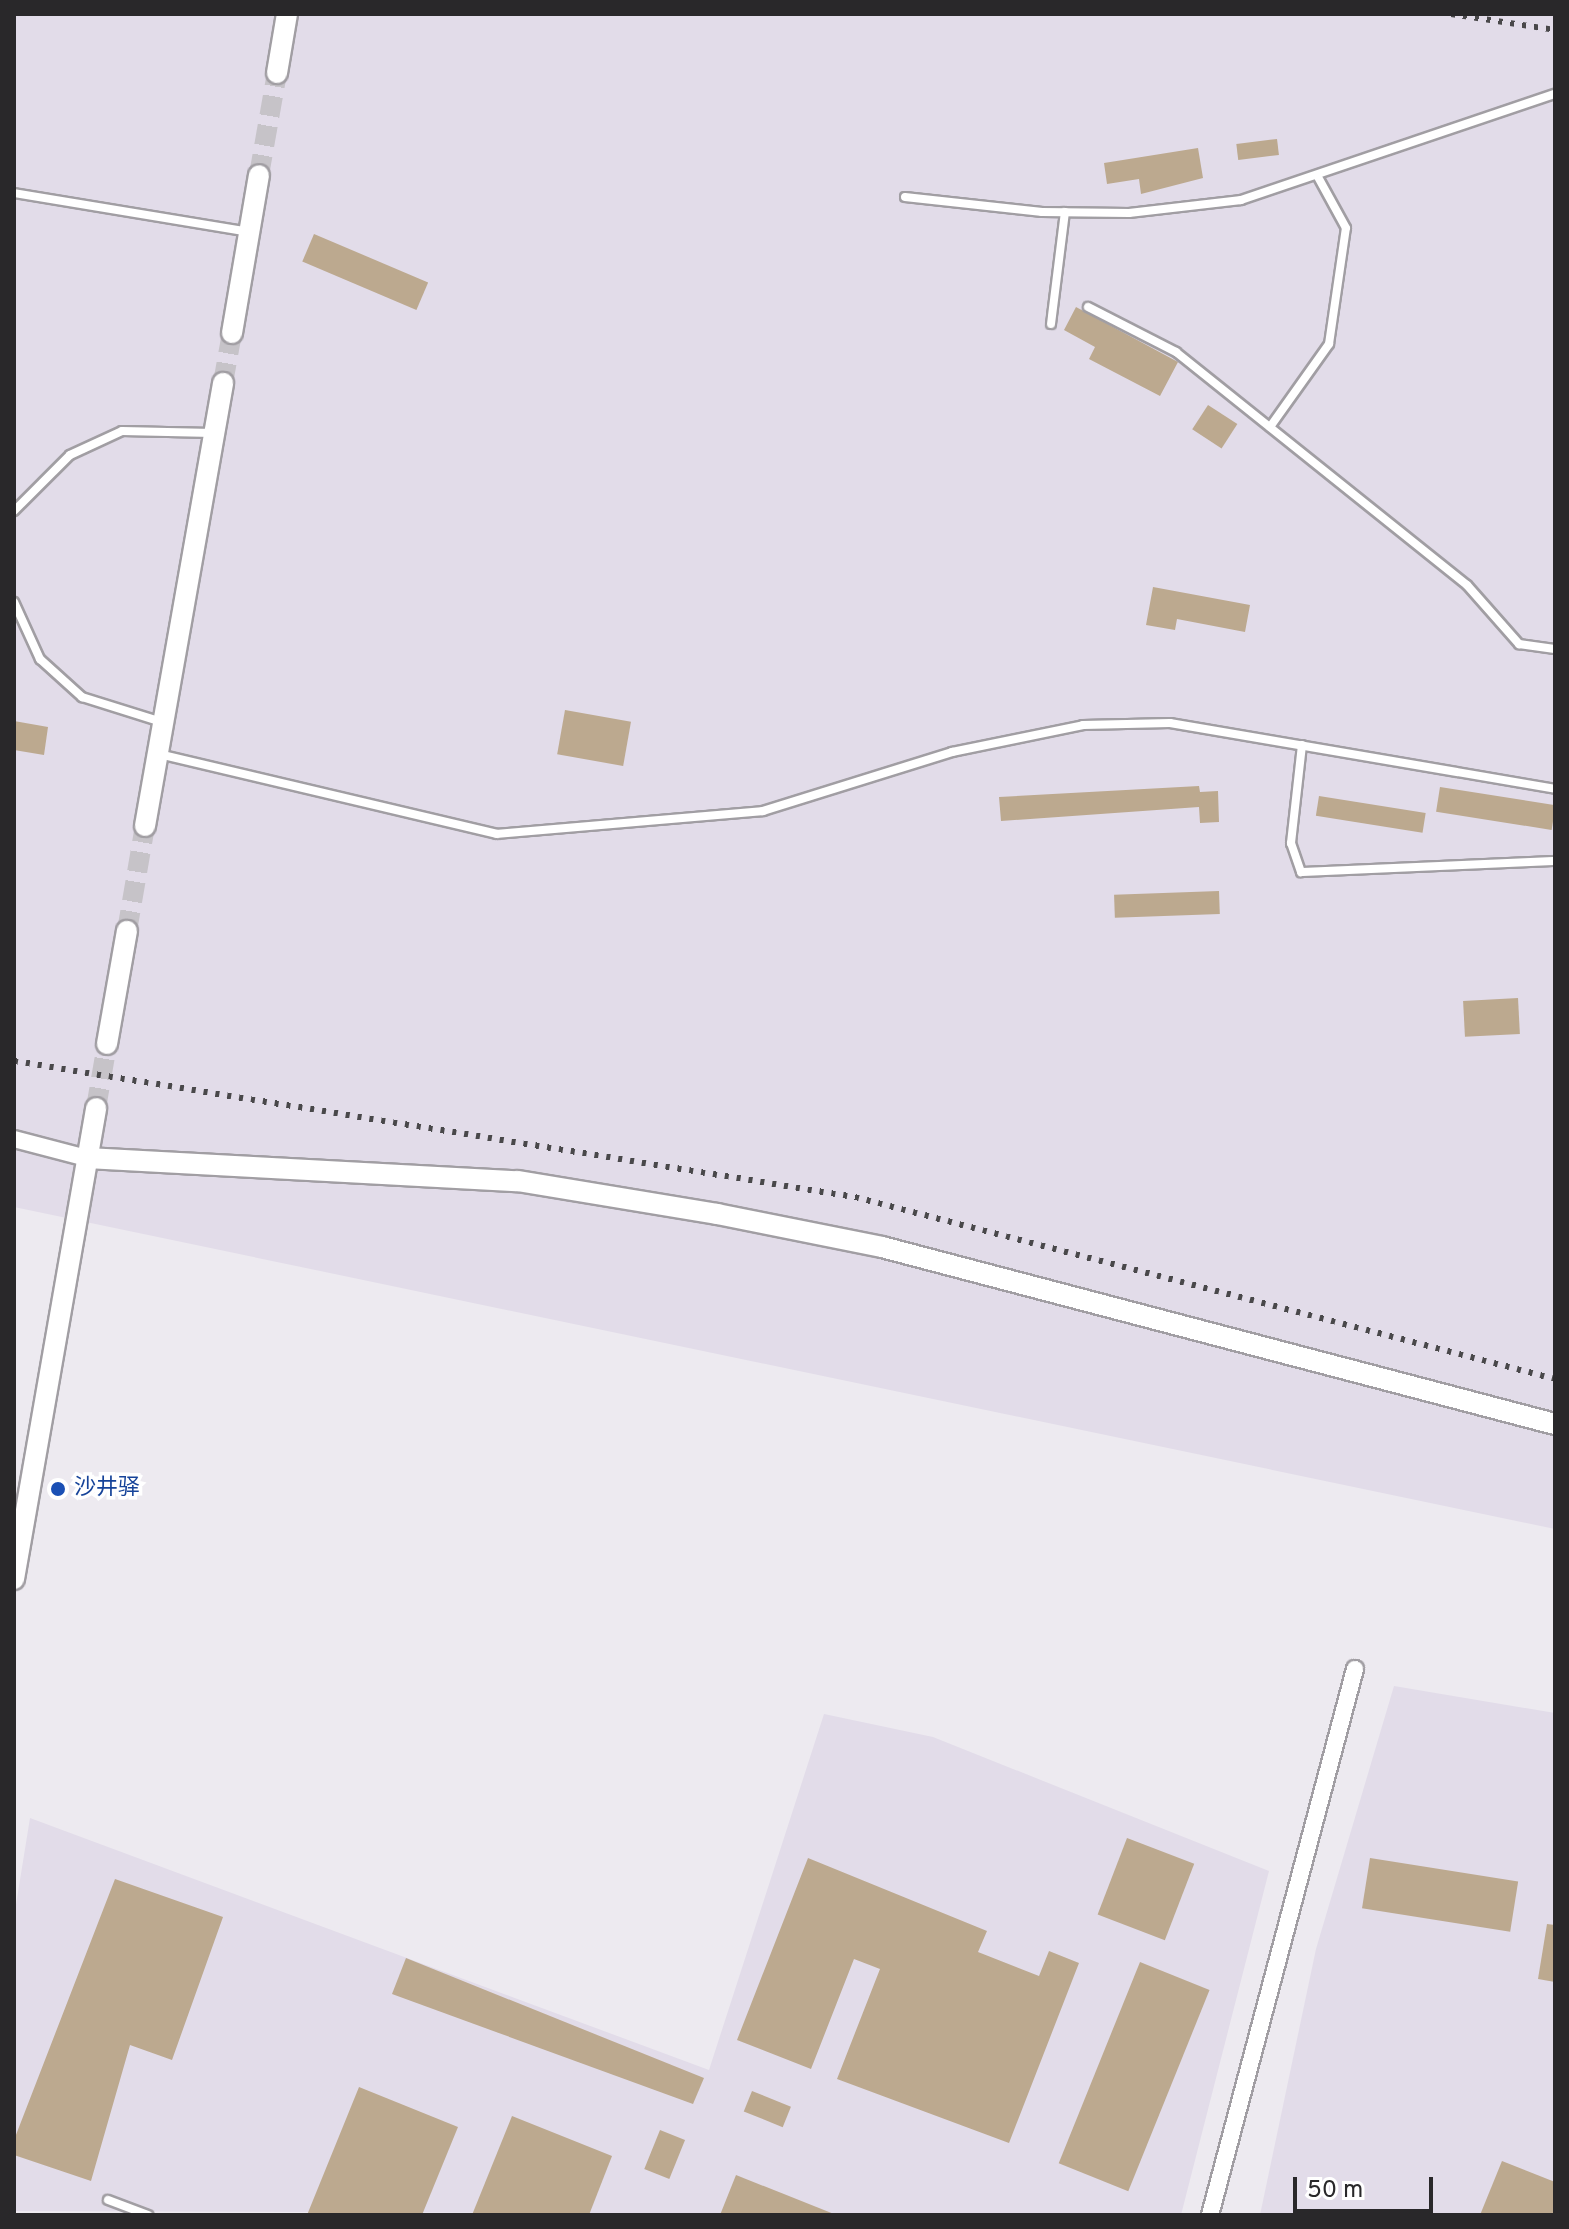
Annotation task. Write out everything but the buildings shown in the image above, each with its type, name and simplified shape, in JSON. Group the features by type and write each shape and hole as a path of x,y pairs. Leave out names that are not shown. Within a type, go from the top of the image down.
{"street":[{"path":"277,73 287,14"},
{"path":"232,333 259,175"},
{"path":"145,826 223,383"},
{"path":"107,1044 127,931"},
{"path":"14,1579 18,1528 96,1108"},
{"path":"14,1139 87,1158 518,1181 717,1214 882,1247 1555,1424"},
{"path":"1210,2215 1355,1669"}],"lane":[{"path":"905,197 1065,212 1241,200 1318,177 1555,94"},
{"path":"1270,427 1329,344 1346,228 1318,177"},
{"path":"14,193 249,232"},
{"path":"1051,324 1065,212"},
{"path":"1088,307 1176,352 1467,585 1519,644 1555,649"},
{"path":"14,511 70,455 122,431 214,433"},
{"path":"14,602 40,659 82,697 164,722"},
{"path":"158,754 497,834 763,811 952,752 1083,725 1170,723 1555,789"},
{"path":"1302,745 1291,843 1301,872 1555,861"},
{"path":"108,2200 148,2215"}],"shaded area":[{"path":"14,14 1555,14 1555,1529 14,1207"},
{"path":"1394,1686 1555,1713 1555,2215 1260,2215 1316,1949"},
{"path":"824,1714 933,1737 1269,1871 1181,2215 14,2211 14,1917 30,1818 709,2070"}],"tunnel":[{"path":"259,175 277,73"},
{"path":"223,383 232,333"},
{"path":"127,931 145,826"},
{"path":"96,1108 107,1044"}],"railway":[{"path":"1451,14 1555,30"},
{"path":"14,1061 855,1197 1555,1379"}],"place":[{"name":"沙井驿","path":"58,1489"}]}
